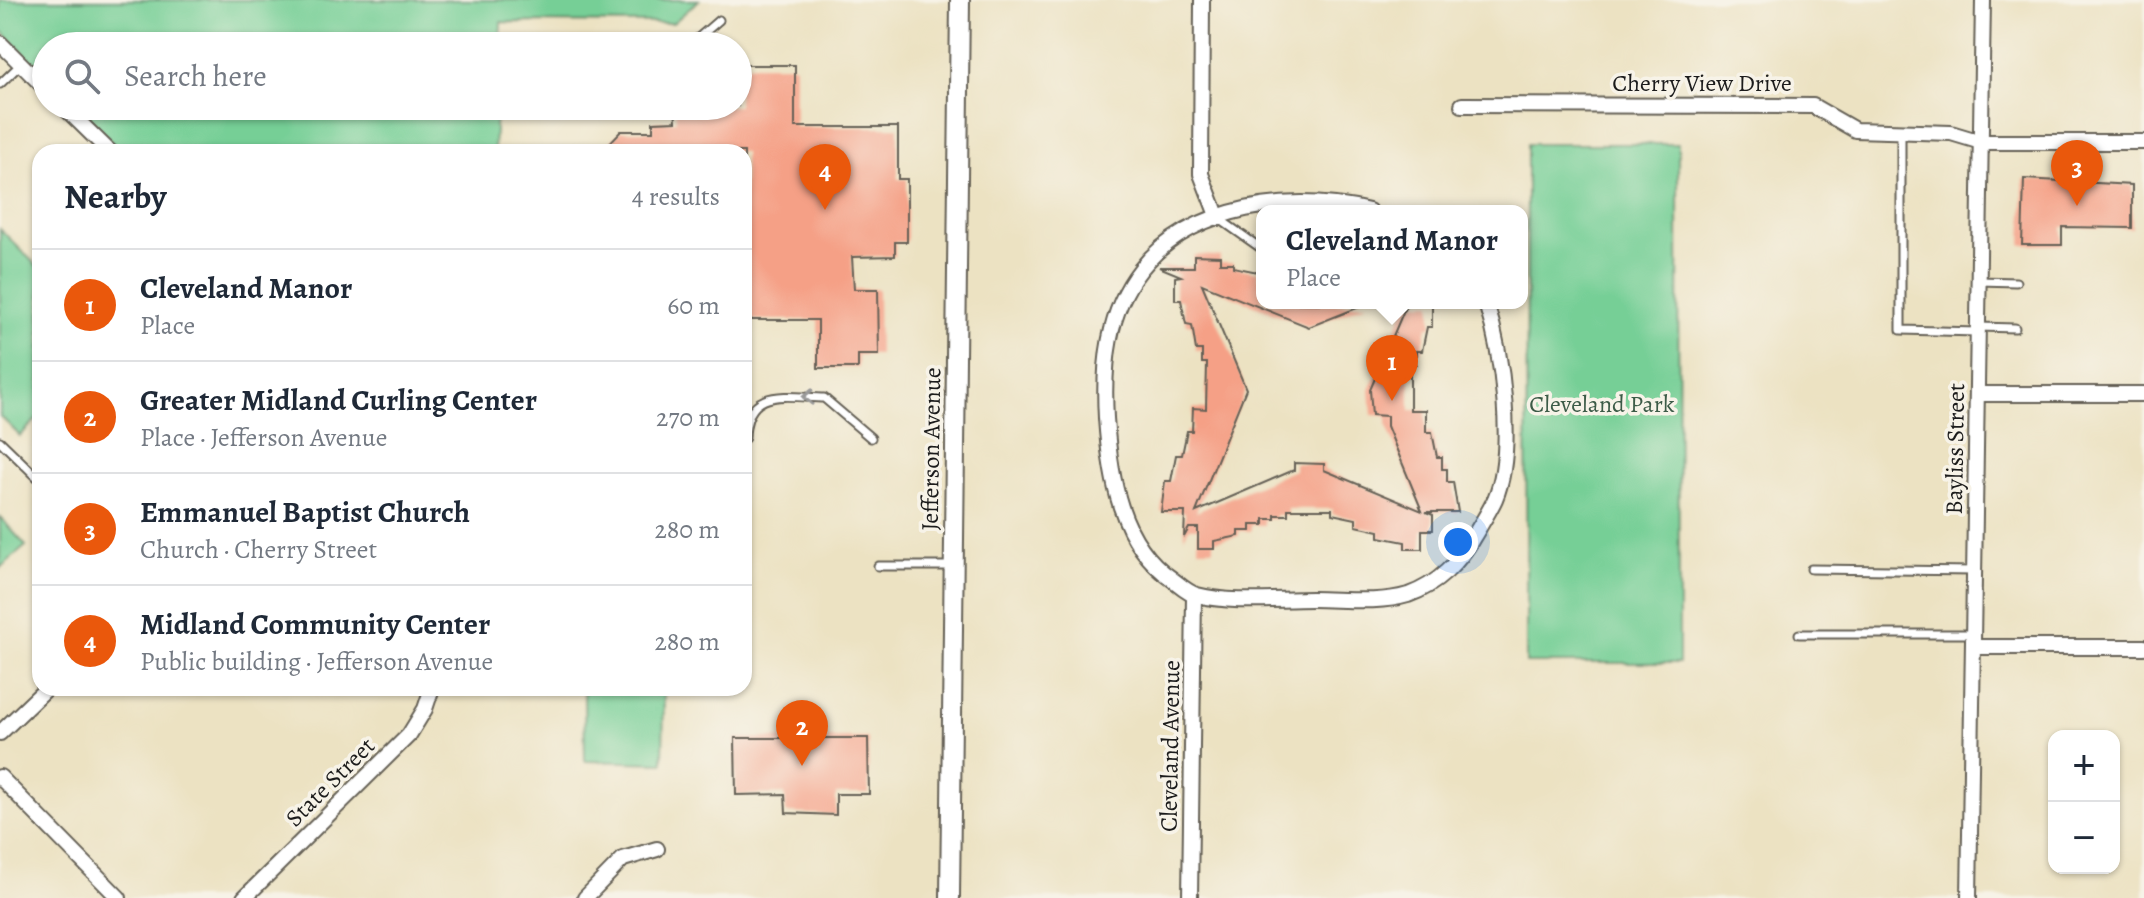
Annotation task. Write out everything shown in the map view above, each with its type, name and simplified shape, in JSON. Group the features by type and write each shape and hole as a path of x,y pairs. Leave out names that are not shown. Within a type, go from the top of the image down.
{"street":[{"name":"Jefferson Avenue","path":"950,898 960,0"},
{"path":"1202,0 1201,174 1218,218"},
{"name":"Bayliss Street","path":"1969,898 1983,0"},
{"path":"0,43 32,75"},
{"name":"Cherry View Drive","path":"1462,105 1813,106 1855,130 1951,133 1981,142 2144,142"},
{"path":"77,120 102,144"},
{"path":"1273,205 1319,202 1336,205"},
{"path":"1256,209 1197,224 1164,244 1140,271 1122,301 1108,340 1104,389 1109,454 1119,506 1134,538 1159,570 1194,595 1225,600 1377,599 1407,595 1435,582 1465,552 1496,497 1505,442 1496,335 1488,309"},
{"path":"1978,394 2144,394"},
{"name":"Cleveland Avenue","path":"1190,898 1194,595"},
{"path":"1973,640 2144,647"},
{"path":"0,733 39,696"},
{"name":"State Street","path":"244,898 409,735 429,696"},
{"path":"0,777 119,898"},
{"path":"585,898 623,859 657,849"}],"lane":[{"path":"705,32 719,20"},
{"path":"0,84 21,64"},
{"path":"1901,133 1901,330 2015,328"},
{"path":"1218,218 1256,245"},
{"path":"1979,281 2016,282"},
{"path":"752,409 757,403 774,397 824,398 871,438"},
{"path":"0,441 32,472"},
{"path":"878,566 953,566"},
{"path":"1811,569 1975,571"},
{"path":"1799,634 1973,640"}],"green space":[{"path":"0,0 699,0 673,23 501,22 501,32 32,32 32,62 0,29"},
{"path":"90,120 495,120 494,144 113,144"},
{"name":"Cleveland Park","path":"1527,144 1678,144 1679,663 1526,663"},
{"path":"0,229 32,261 32,424 20,436 0,416"},
{"path":"0,517 26,546 0,568"},
{"path":"584,696 664,696 663,763 585,761"}],"building":[{"path":"752,65 795,65 795,127 898,127 898,179 907,179 907,242 895,242 895,256 852,257 854,289 878,289 879,355 858,355 858,368 818,368 818,320 752,320 752,144 609,144 621,131 653,131 653,122 752,120"},
{"path":"2024,179 2132,185 2132,228 2062,227 2062,245 2022,245"},
{"path":"1194,255 1220,256 1220,263 1233,263 1233,267 1256,272 1256,306 1202,284 1246,389 1196,512 1294,470 1294,463 1324,464 1324,470 1422,511 1387,426 1387,416 1372,415 1370,390 1404,309 1432,309 1432,327 1427,327 1422,351 1416,351 1416,364 1410,364 1410,410 1426,410 1426,432 1432,432 1437,457 1442,457 1442,469 1447,469 1447,482 1453,482 1458,512 1426,512 1433,515 1433,530 1422,530 1422,549 1405,549 1405,542 1379,537 1379,531 1356,526 1356,519 1332,514 1332,509 1288,509 1288,515 1264,519 1264,525 1251,525 1251,531 1239,531 1239,536 1214,541 1214,549 1198,549 1198,528 1189,528 1184,537 1185,512 1161,512 1165,481 1171,481 1176,455 1182,455 1187,431 1192,431 1193,408 1206,409 1207,363 1202,363 1202,350 1196,350 1192,325 1186,324 1181,300 1175,300 1175,277 1181,276 1159,267 1194,267"},
{"path":"1264,309 1354,309 1309,327"},
{"path":"735,738 868,738 869,794 836,794 836,815 786,813 785,794 736,795"}],"place":[{"name":"Emmanuel Baptist Church","path":"2077,206"},
{"name":"Midland Community Center","path":"825,210"},
{"name":"Cleveland Manor","path":"1392,401"},
{"name":"Greater Midland Curling Center","path":"802,766"}]}
